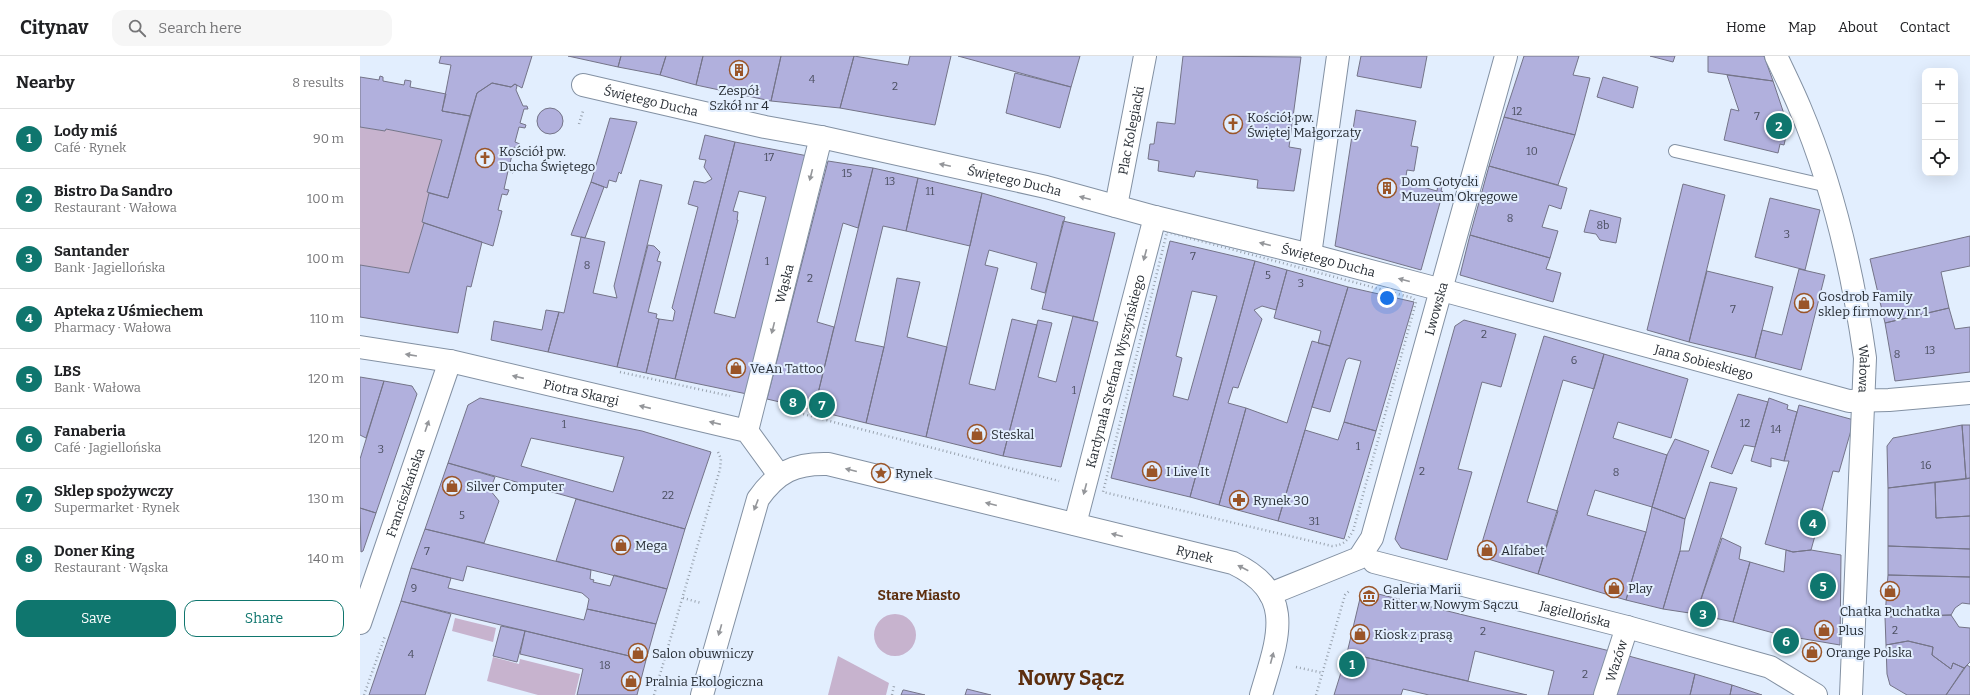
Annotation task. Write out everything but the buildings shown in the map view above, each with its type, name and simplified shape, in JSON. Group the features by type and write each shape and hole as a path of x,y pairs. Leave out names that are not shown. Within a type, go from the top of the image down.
{"street":[{"name":"Plac Kolegiacki","path":"1116,206 1145,56"},
{"path":"1310,255 1338,56"},
{"name":"Lwowska","path":"1367,560 1506,56"},
{"name":"Wałowa","path":"1776,56 1801,109 1828,186 1859,312 1865,358 1851,695"},
{"name":"Świętego Ducha","path":"584,96 820,137 1046,187 1155,217 1310,255 1442,290"},
{"name":"Wąska","path":"747,431 820,137"},
{"name":"Kardynała Stefana Wyszyńskiego","path":"1075,524 1155,217"},
{"name":"Jana Sobieskiego","path":"1442,290 1849,401 1889,400 1970,394"},
{"name":"Piotra Skargi","path":"360,347 450,361 747,431"},
{"name":"Franciszkańska","path":"360,623 367,581 450,361"},
{"path":"747,431 779,475"},
{"name":"Rynek","path":"702,695 752,514 758,499 767,486 779,475 794,467 811,464 828,464 1233,563 1248,570 1261,581 1270,594 1276,608 1278,635 1261,695"},
{"path":"1270,594 1367,560"},
{"name":"Jagiellońska","path":"1367,560 1627,627 1770,667 1816,695"},
{"name":"Wazów","path":"1605,695 1627,627"}],"lane":[{"path":"1675,151 1828,186"}],"path":[{"path":"579,124 584,96"},
{"path":"776,407 1063,482"},
{"path":"654,695 720,469 721,459 718,451 714,448"},
{"path":"1103,492 1332,546 1341,545 1348,539 1356,519"},
{"path":"1316,695 1346,595 1359,582 1367,560"},
{"path":"683,598 704,604"},
{"path":"364,695 385,635"},
{"path":"1290,665 1323,673"},
{"path":"892,695 894,686"}],"shaded area":[{"path":"360,127 385,131 386,129 442,140 428,192 422,222 424,223 409,273 360,265"},
{"path":"895,614 910,620 916,635 910,650 895,656 880,650 874,635 880,620"},
{"path":"455,618 496,628 493,642 452,631"},
{"path":"838,656 889,683 886,695 828,695"},
{"path":"493,657 519,664 520,659 580,674 575,695 538,695 487,681"}],"place":[{"name":"Zespół Szkół nr 4","path":"739,70"},
{"name":"Kościół pw. Świętej Małgorzaty","path":"1233,124"},
{"name":"Bistro Da Sandro","path":"1779,126"},
{"name":"Kościół pw. Ducha Świętego","path":"485,158"},
{"name":"Dom Gotycki Muzeum Okręgowe","path":"1387,188"},
{"name":"Gosdrob Family sklep firmowy nr 1","path":"1804,303"},
{"name":"VeAn Tattoo","path":"736,368"},
{"name":"Doner King","path":"793,402"},
{"name":"Sklep spożywczy","path":"822,405"},
{"name":"Steskal","path":"977,434"},
{"name":"I Live It","path":"1152,471"},
{"name":"Rynek","path":"881,473"},
{"name":"Silver Computer","path":"452,486"},
{"name":"Rynek 30","path":"1239,500"},
{"name":"Apteka z Uśmiechem","path":"1813,523"},
{"name":"Mega","path":"621,545"},
{"name":"Alfabet","path":"1487,550"},
{"name":"LBS","path":"1823,586"},
{"name":"Play","path":"1614,588"},
{"name":"Chatka Puchatka","path":"1890,591"},
{"name":"Galeria Marii Ritter w Nowym Sączu","path":"1369,596"},
{"name":"Santander","path":"1703,614"},
{"name":"Plus","path":"1824,630"},
{"name":"Kiosk z prasą","path":"1360,634"},
{"name":"Fanaberia","path":"1786,641"},
{"name":"Orange Polska","path":"1812,652"},
{"name":"Salon obuwniczy","path":"638,653"},
{"name":"Lody miś","path":"1352,664"},
{"name":"Pralnia Ekologiczna","path":"631,681"}],"district":[{"name":"Stare Miasto","path":"919,595"},
{"name":"Nowy Sącz","path":"1071,678"}]}
